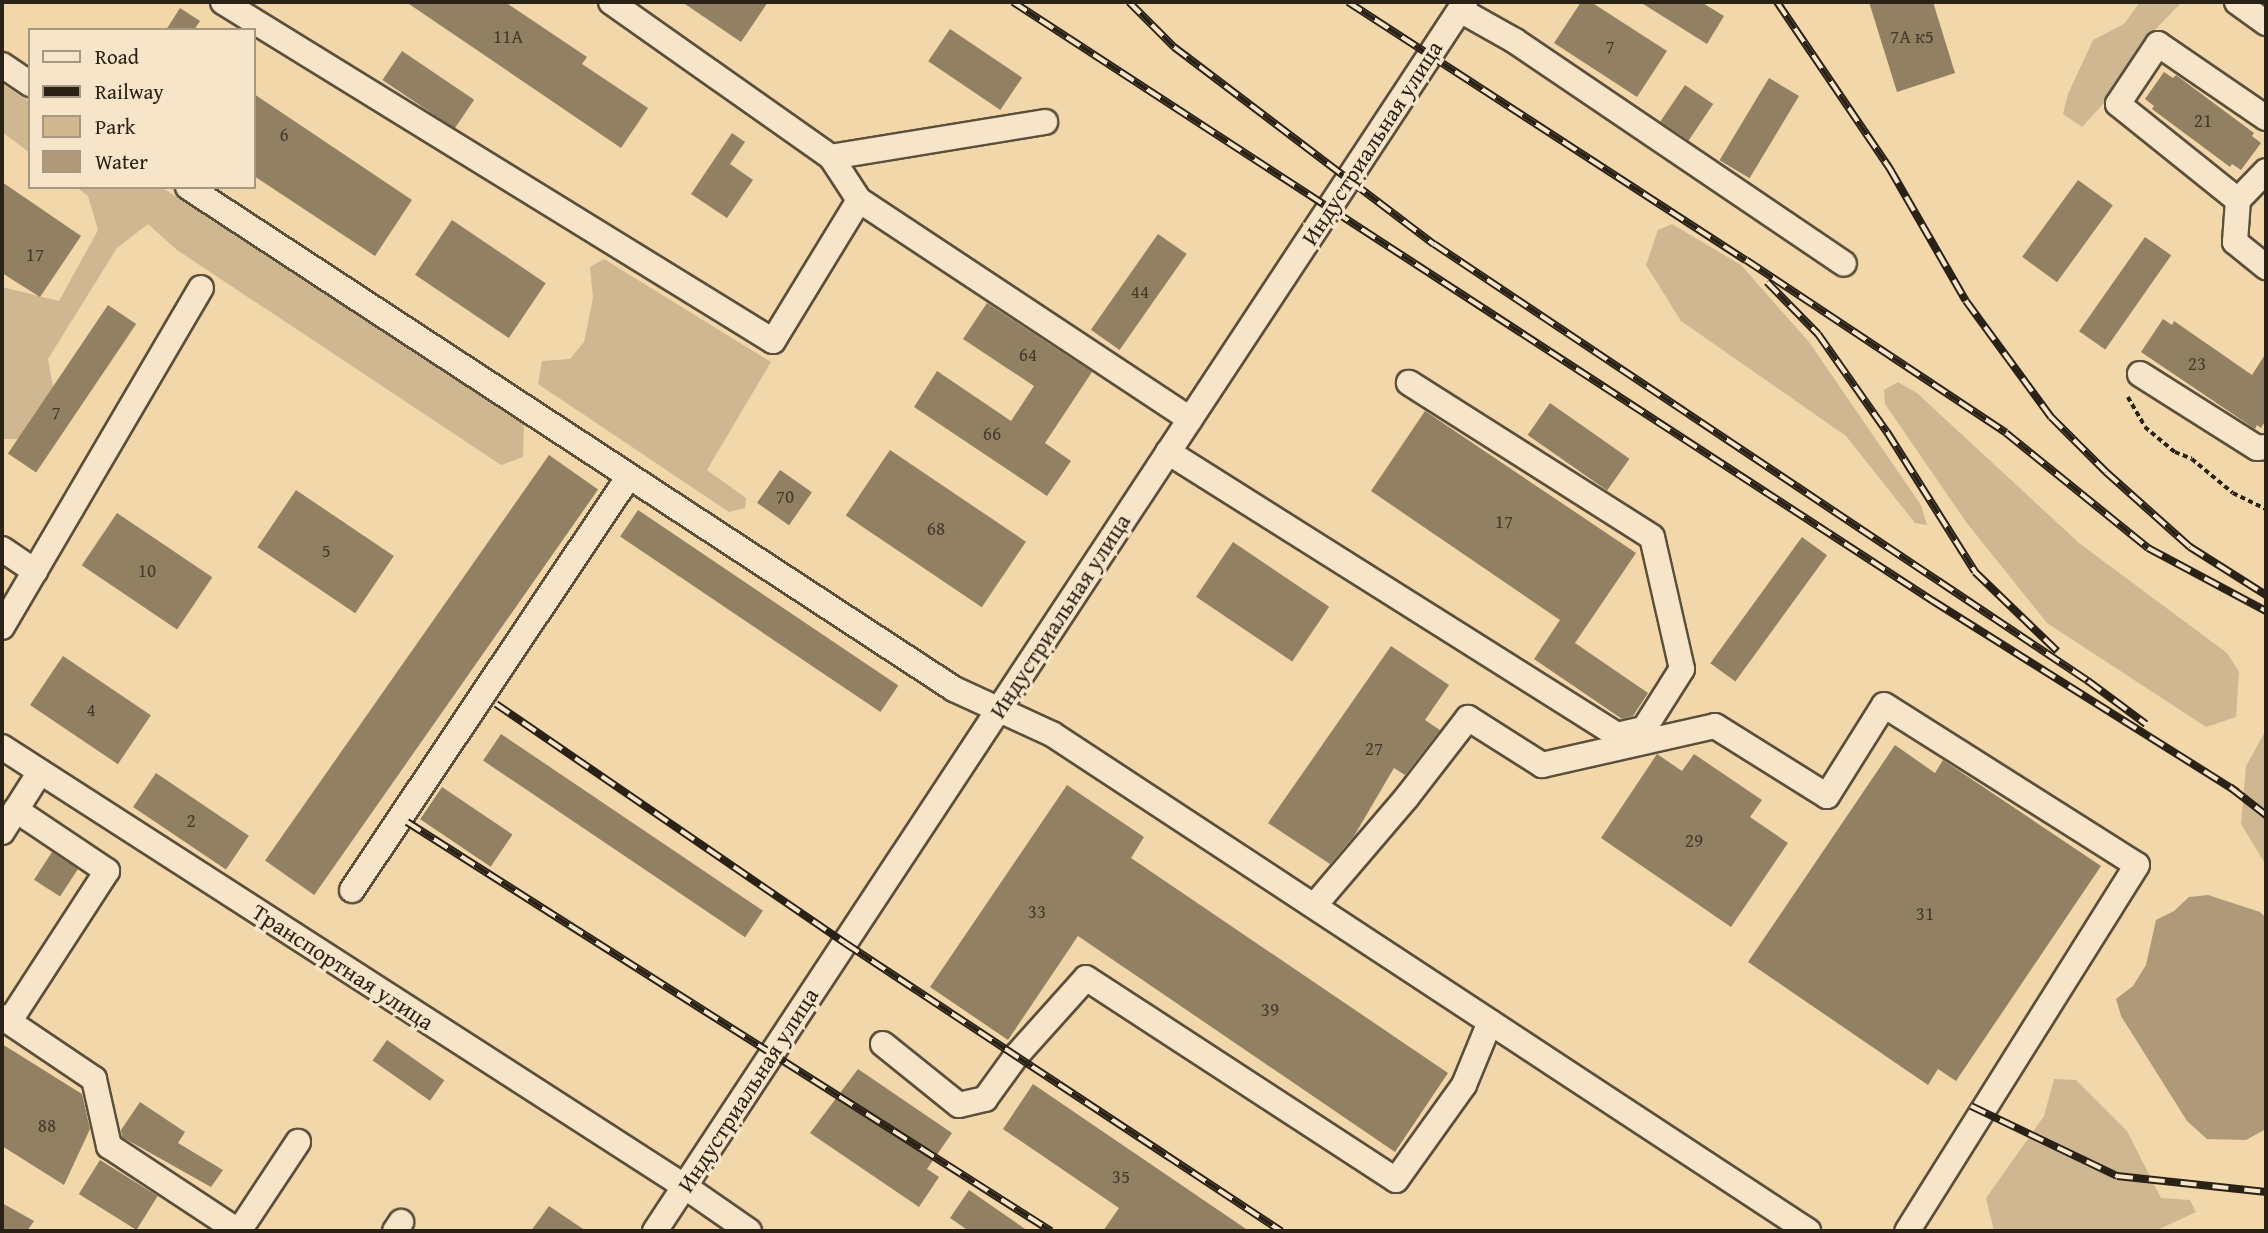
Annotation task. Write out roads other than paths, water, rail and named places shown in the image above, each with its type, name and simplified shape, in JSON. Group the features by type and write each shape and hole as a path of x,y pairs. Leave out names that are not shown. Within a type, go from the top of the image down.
{"street":[{"path":"223,2 773,341 859,200"},
{"path":"611,2 831,157 859,200 1190,419"},
{"path":"2237,2 2266,23"},
{"path":"1463,6 1844,264"},
{"name":"Индустриальная улица","path":"655,1231 1463,6"},
{"path":"2238,200 2118,104 2158,44 2266,118"},
{"path":"2,65 28,83"},
{"path":"831,157 1045,122"},
{"path":"2266,171 2238,200 2235,242 2266,267"},
{"path":"191,189 954,689 1052,734 1808,1231"},
{"path":"2,627 201,288"},
{"path":"2140,374 2257,448 2266,447"},
{"path":"1168,452 1617,736 1644,729 1682,669 1652,537 1409,383"},
{"path":"352,890 629,476"},
{"path":"2,549 35,571"},
{"path":"1314,906 1407,797 1468,718 1542,765 1715,726 1826,796 1884,705 2137,865 1907,1231"},
{"name":"Транспортная улица","path":"2,747 684,1186 748,1231"},
{"path":"2,832 40,772"},
{"path":"16,810 107,871 5,1020 94,1079 108,1146 238,1231 298,1142"},
{"path":"883,1044 959,1105 985,1099 1017,1055 1086,978 1396,1181 1464,1085 1490,1022"}],"water":[{"path":"2208,895 2260,912 2266,918 2266,1129 2246,1140 2207,1139 2187,1121 2121,1016 2116,999 2133,986 2146,965 2156,920 2174,911 2189,897"}],"railway":[{"path":"1013,2 1933,601 2237,792"},
{"path":"1129,2 1174,47 1434,244 2088,681 2146,724"},
{"path":"1348,2 1746,260 2006,433 2148,548 2266,611"},
{"path":"1777,2 1890,169 1966,301 2051,417 2106,472 2190,547 2266,595"},
{"path":"1767,282 1818,334 1887,432 1975,572 2057,651"},
{"path":"496,704 845,943 1281,1231"},
{"path":"2230,787 2266,815"},
{"path":"407,822 1051,1231"},
{"path":"1971,1106 2117,1176 2266,1192"}]}
